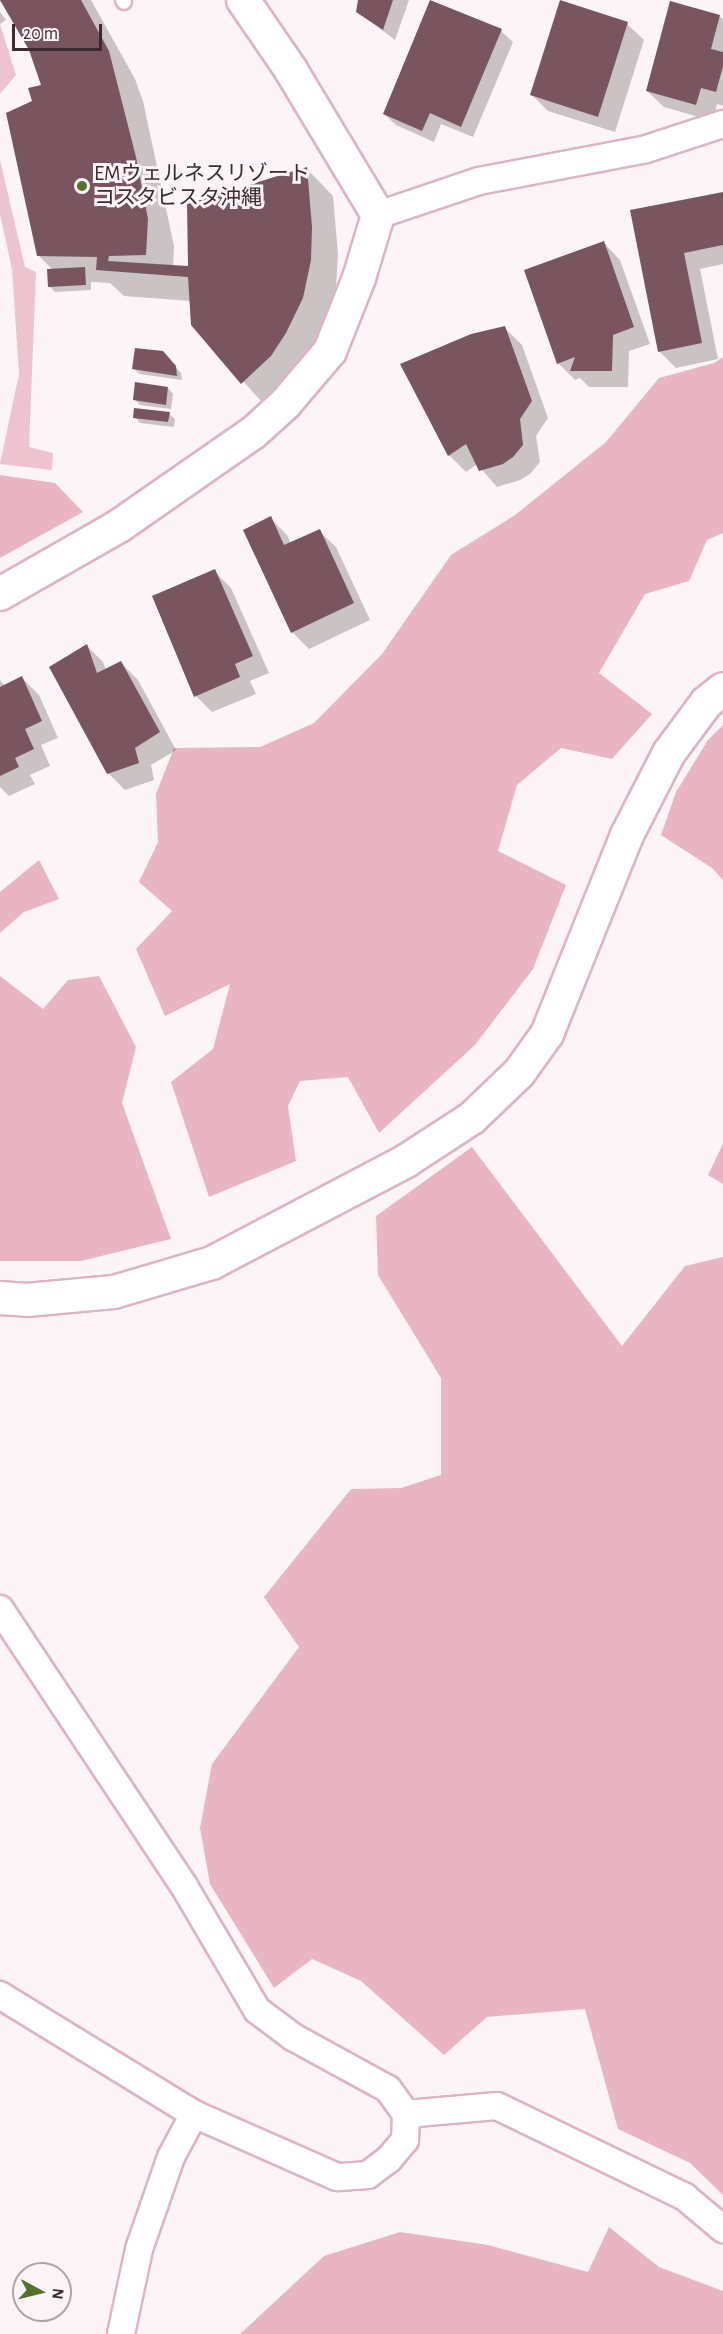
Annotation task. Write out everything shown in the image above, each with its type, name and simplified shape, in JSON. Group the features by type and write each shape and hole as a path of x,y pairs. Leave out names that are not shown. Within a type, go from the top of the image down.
{"street":[{"path":"0,594 119,526 253,433 285,404 330,351 359,278 378,215 291,70 243,0"},
{"path":"378,215 479,181 646,148 723,124"},
{"path":"0,1298 27,1300 114,1292 212,1263 406,1161 472,1118 519,1073 547,1034 626,837 669,753 706,703 723,689"},
{"path":"0,1609 184,1886 256,2010 292,2037 388,2089 406,2114 405,2140 389,2159 368,2175 337,2176 194,2114 0,1995"},
{"path":"406,2114 497,2106 685,2197 723,2229"},
{"path":"121,2334 139,2249 171,2157 194,2114"}],"shaded area":[{"path":"0,24 16,75 0,94"},
{"path":"0,160 25,267 36,272 29,447 53,453 52,470 0,464 19,374 12,269 0,214"},
{"path":"723,357 723,533 707,540 689,581 645,594 599,673 652,714 612,759 561,748 517,785 498,851 566,885 533,969 475,1045 379,1133 348,1077 300,1081 288,1106 296,1161 209,1197 171,1082 213,1049 230,984 165,1016 136,949 172,911 139,882 158,842 156,794 174,748 260,747 314,723 382,654 451,555 515,515 606,442 659,378 714,363"},
{"path":"0,475 55,483 83,512 0,558"},
{"path":"723,725 723,880 712,868 661,835 676,792 708,740"},
{"path":"39,860 59,899 24,912 0,933 0,892"},
{"path":"0,976 43,1009 68,980 99,976 136,1047 122,1103 171,1239 81,1261 0,1261"},
{"path":"723,1144 723,1184 708,1175"},
{"path":"472,1147 622,1346 685,1266 723,1257 723,2195 690,2163 618,2129 585,2009 487,2017 444,2055 361,1981 312,1959 274,1988 210,1884 200,1828 212,1764 299,1647 264,1597 351,1489 401,1488 441,1475 441,1378 378,1275 376,1216"},
{"path":"609,2227 659,2267 723,2291 723,2334 240,2334 324,2256 400,2232 488,2245 588,2272"}],"building":[{"name":"EMウェルネスリゾート コスタビスタ沖縄","path":"0,0 81,0 109,51 136,157 148,219 146,255 109,256 108,261 188,266 187,204 307,167 312,227 311,260 303,298 286,333 271,356 241,384 191,325 188,277 96,270 97,257 37,256 6,113 32,101 28,88 41,85 29,50"},
{"path":"358,0 393,0 383,30 356,12"},
{"path":"430,0 502,29 461,127 430,113 422,131 383,114"},
{"path":"560,0 628,22 598,117 530,95"},
{"path":"670,1 720,15 711,49 723,52 723,66 716,92 701,88 696,105 646,91"},
{"path":"723,192 723,245 684,253 702,343 658,352 630,210"},
{"path":"604,241 634,327 613,335 612,371 570,371 575,357 557,364 524,270"},
{"path":"85,267 86,285 48,287 47,269"},
{"path":"505,326 532,401 520,419 523,445 513,457 503,464 479,471 466,444 448,456 400,364 471,334"},
{"path":"135,348 163,351 176,366 177,376 132,369"},
{"path":"135,382 168,387 166,405 133,400"},
{"path":"134,408 170,412 168,422 133,418"},
{"path":"271,516 284,545 320,529 354,603 291,633 243,530"},
{"path":"215,569 253,656 235,664 240,677 194,697 152,596"},
{"path":"87,644 97,673 121,661 160,732 135,748 139,763 107,774 49,667"},
{"path":"22,676 42,721 25,729 34,749 15,758 19,767 0,776 0,687"}],"place":[{"name":"EMウェルネスリゾート コスタビスタ沖縄","path":"82,186"}]}
